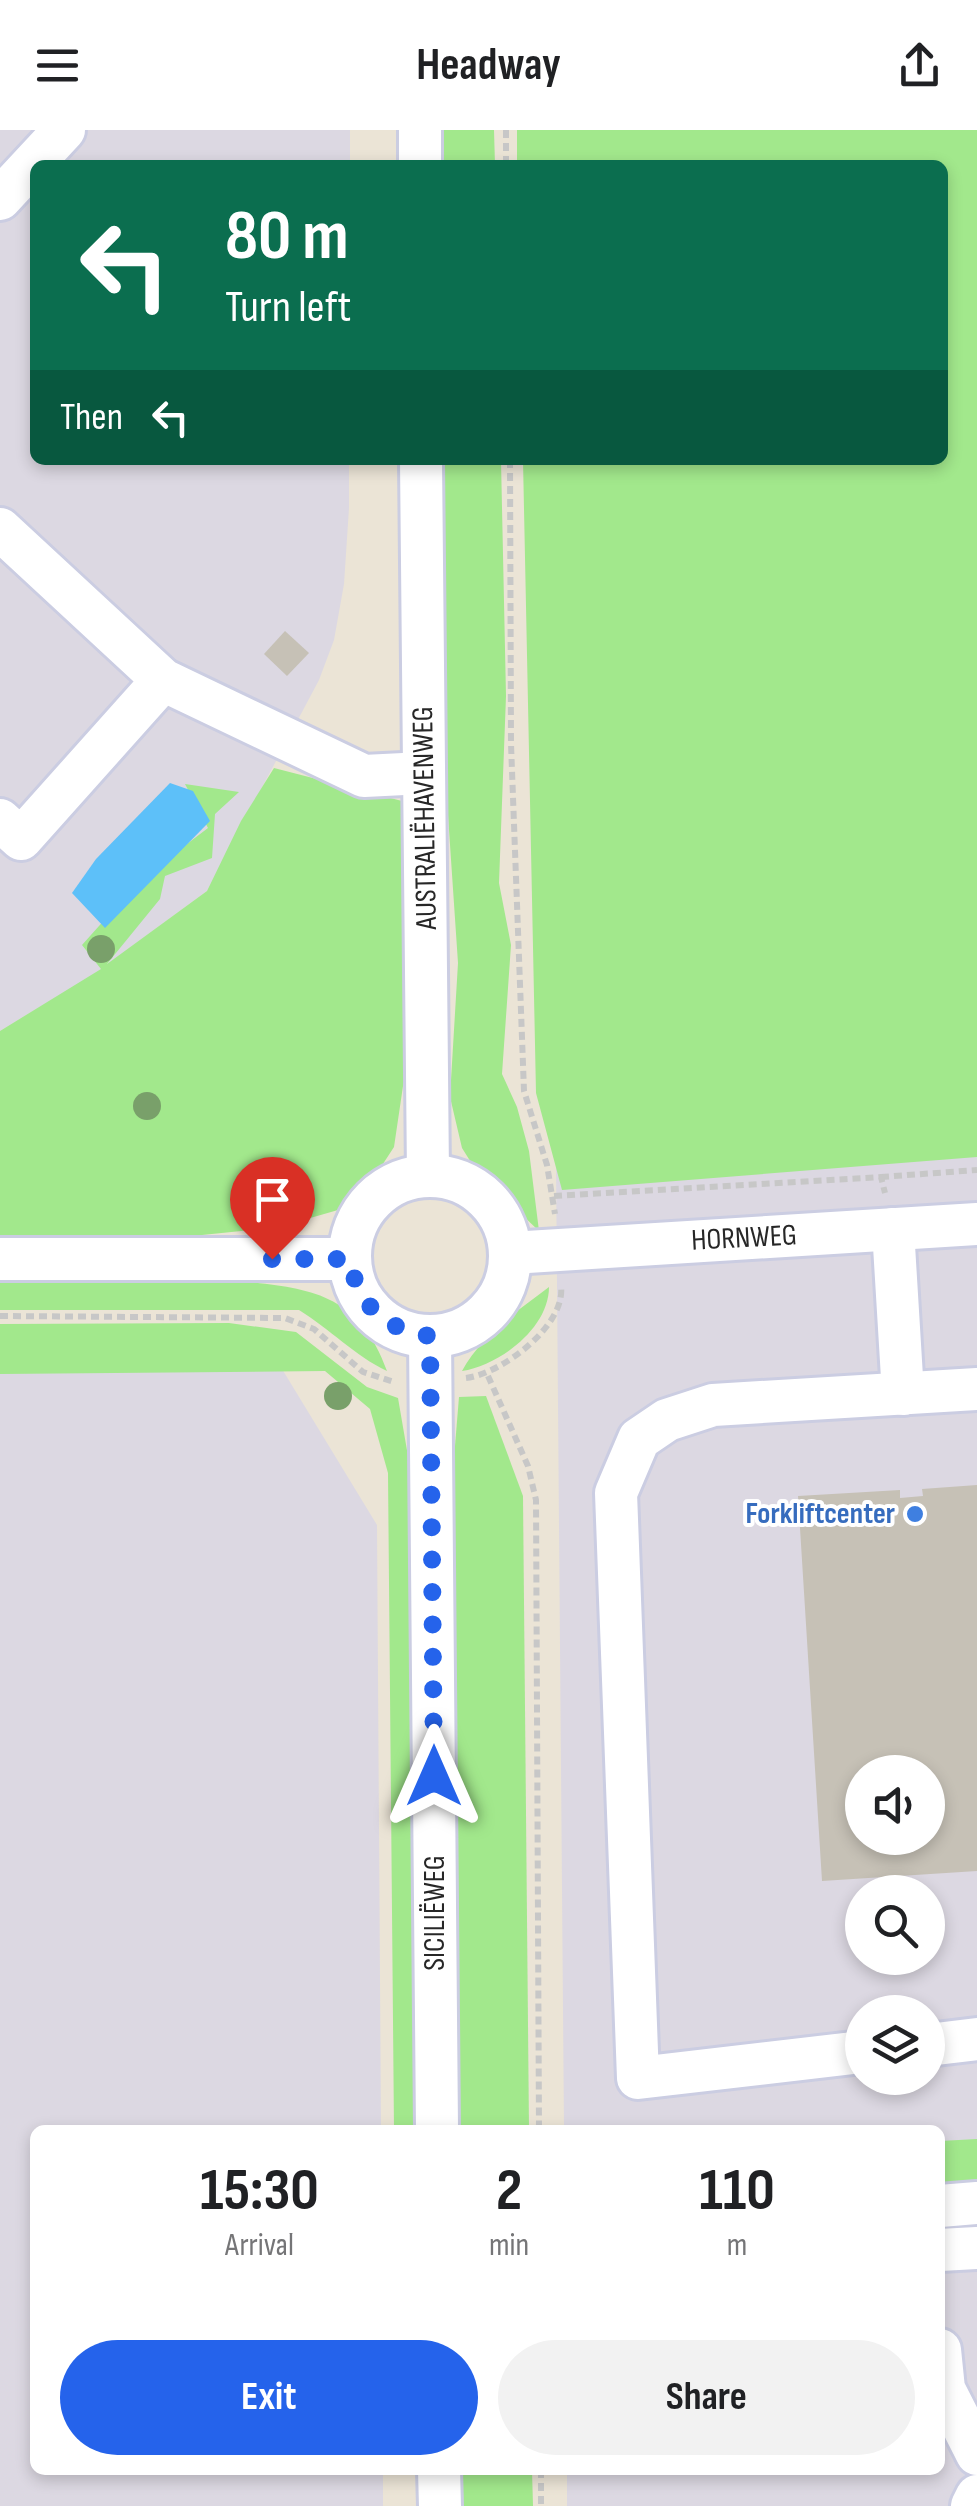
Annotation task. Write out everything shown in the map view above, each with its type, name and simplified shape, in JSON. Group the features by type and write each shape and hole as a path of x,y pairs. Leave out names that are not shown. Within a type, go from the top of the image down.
{"street":[{"path":"36,160 64,130"},
{"path":"420,130 420,160"},
{"path":"0,198 30,166"},
{"name":"AUSTRALIËHAVENWEG","path":"421,465 428,1175"},
{"path":"0,529 162,680 364,776 424,773"},
{"path":"0,820 21,839 162,680"},
{"path":"428,1175 452,1178 484,1198 506,1228 511,1252 508,1278 496,1302 479,1320 456,1332 430,1336 406,1333 375,1313 354,1283 349,1259 353,1234 372,1202 403,1180 428,1175"},
{"name":"HORNWEG","path":"511,1252 977,1224"},
{"path":"893,1229 903,1394"},
{"path":"0,1259 349,1259"},
{"name":"SICILIËWEG","path":"430,1336 437,2125"},
{"path":"845,2054 638,2078 616,1494 640,1440 667,1420 713,1405 977,1390"},
{"path":"945,2042 977,2039"},
{"path":"945,2206 977,2203"},
{"path":"945,2250 977,2248"},
{"path":"945,2391 977,2454"},
{"path":"439,2475 440,2506"},
{"path":"972,2506 977,2496"}],"path":[{"path":"506,130 506,160"},
{"path":"0,1316 284,1318 314,1329 363,1372 386,1382 488,1376 551,1323 562,1294 554,1196 524,1091 511,744 510,465"},
{"path":"554,1196 977,1170"},
{"path":"881,1177 893,1229"},
{"path":"488,1376 528,1466 536,1500 539,2125"},
{"path":"541,2475 542,2506"}],"shaded area":[{"path":"0,130 350,130 350,160 30,160 30,465 349,465 349,508 344,584 334,640 319,680 207,891 93,975 0,1031"},
{"path":"977,130 977,2506 567,2506 567,2475 945,2475 945,2125 564,2125 551,557 922,465 948,465 947,160"},
{"path":"268,1346 377,1525 381,2125 30,2125 30,2475 383,2475 383,2506 0,2506 0,1349"}],"green space":[{"path":"441,130 494,130 495,160 442,160"},
{"path":"517,130 977,130 977,1157 562,1190 536,1093 523,465 948,465 948,160 517,160"},
{"path":"444,465 501,465 506,696 499,883 511,945 502,1074 517,1107 529,1151 539,1231 477,1172 462,1148 450,1097 458,963 443,741"},
{"path":"274,768 402,801 407,1059 394,1147 379,1170 360,1182 338,1210 279,1227 202,1235 0,1242 0,1031 101,969 82,945 141,879 208,828 185,784 239,792 215,814 212,858 165,876 160,899 107,964 207,891 241,821"},
{"path":"215,1278 296,1289 340,1305 358,1320 374,1342 387,1371 299,1310 0,1310 0,1280"},
{"path":"549,1287 541,1317 520,1342 492,1361 462,1371 490,1335"},
{"path":"229,1323 296,1332 367,1387 398,1398 409,1462 415,2125 394,2125 388,1473 370,1409 325,1371 0,1374 0,1324"},
{"path":"486,1396 523,1496 529,2125 458,2125 453,1470 459,1397"},
{"path":"977,2139 977,2191 945,2193 945,2141"},
{"path":"460,2475 532,2475 533,2506 460,2506"}],"water":[{"path":"170,783 193,791 210,821 105,928 72,893 96,859"}],"building":[{"path":"285,631 309,653 287,676 264,654"},
{"path":"977,1485 977,1871 845,1875 845,1880 822,1881 798,1496 900,1490 900,1498 923,1496 922,1489"}],"place":[{"name":"Forkliftcenter","path":"915,1514"}],"route":[{"path":"272,1259 349,1259 354,1283 366,1305 384,1322 406,1333 430,1336 434,1776"}]}
